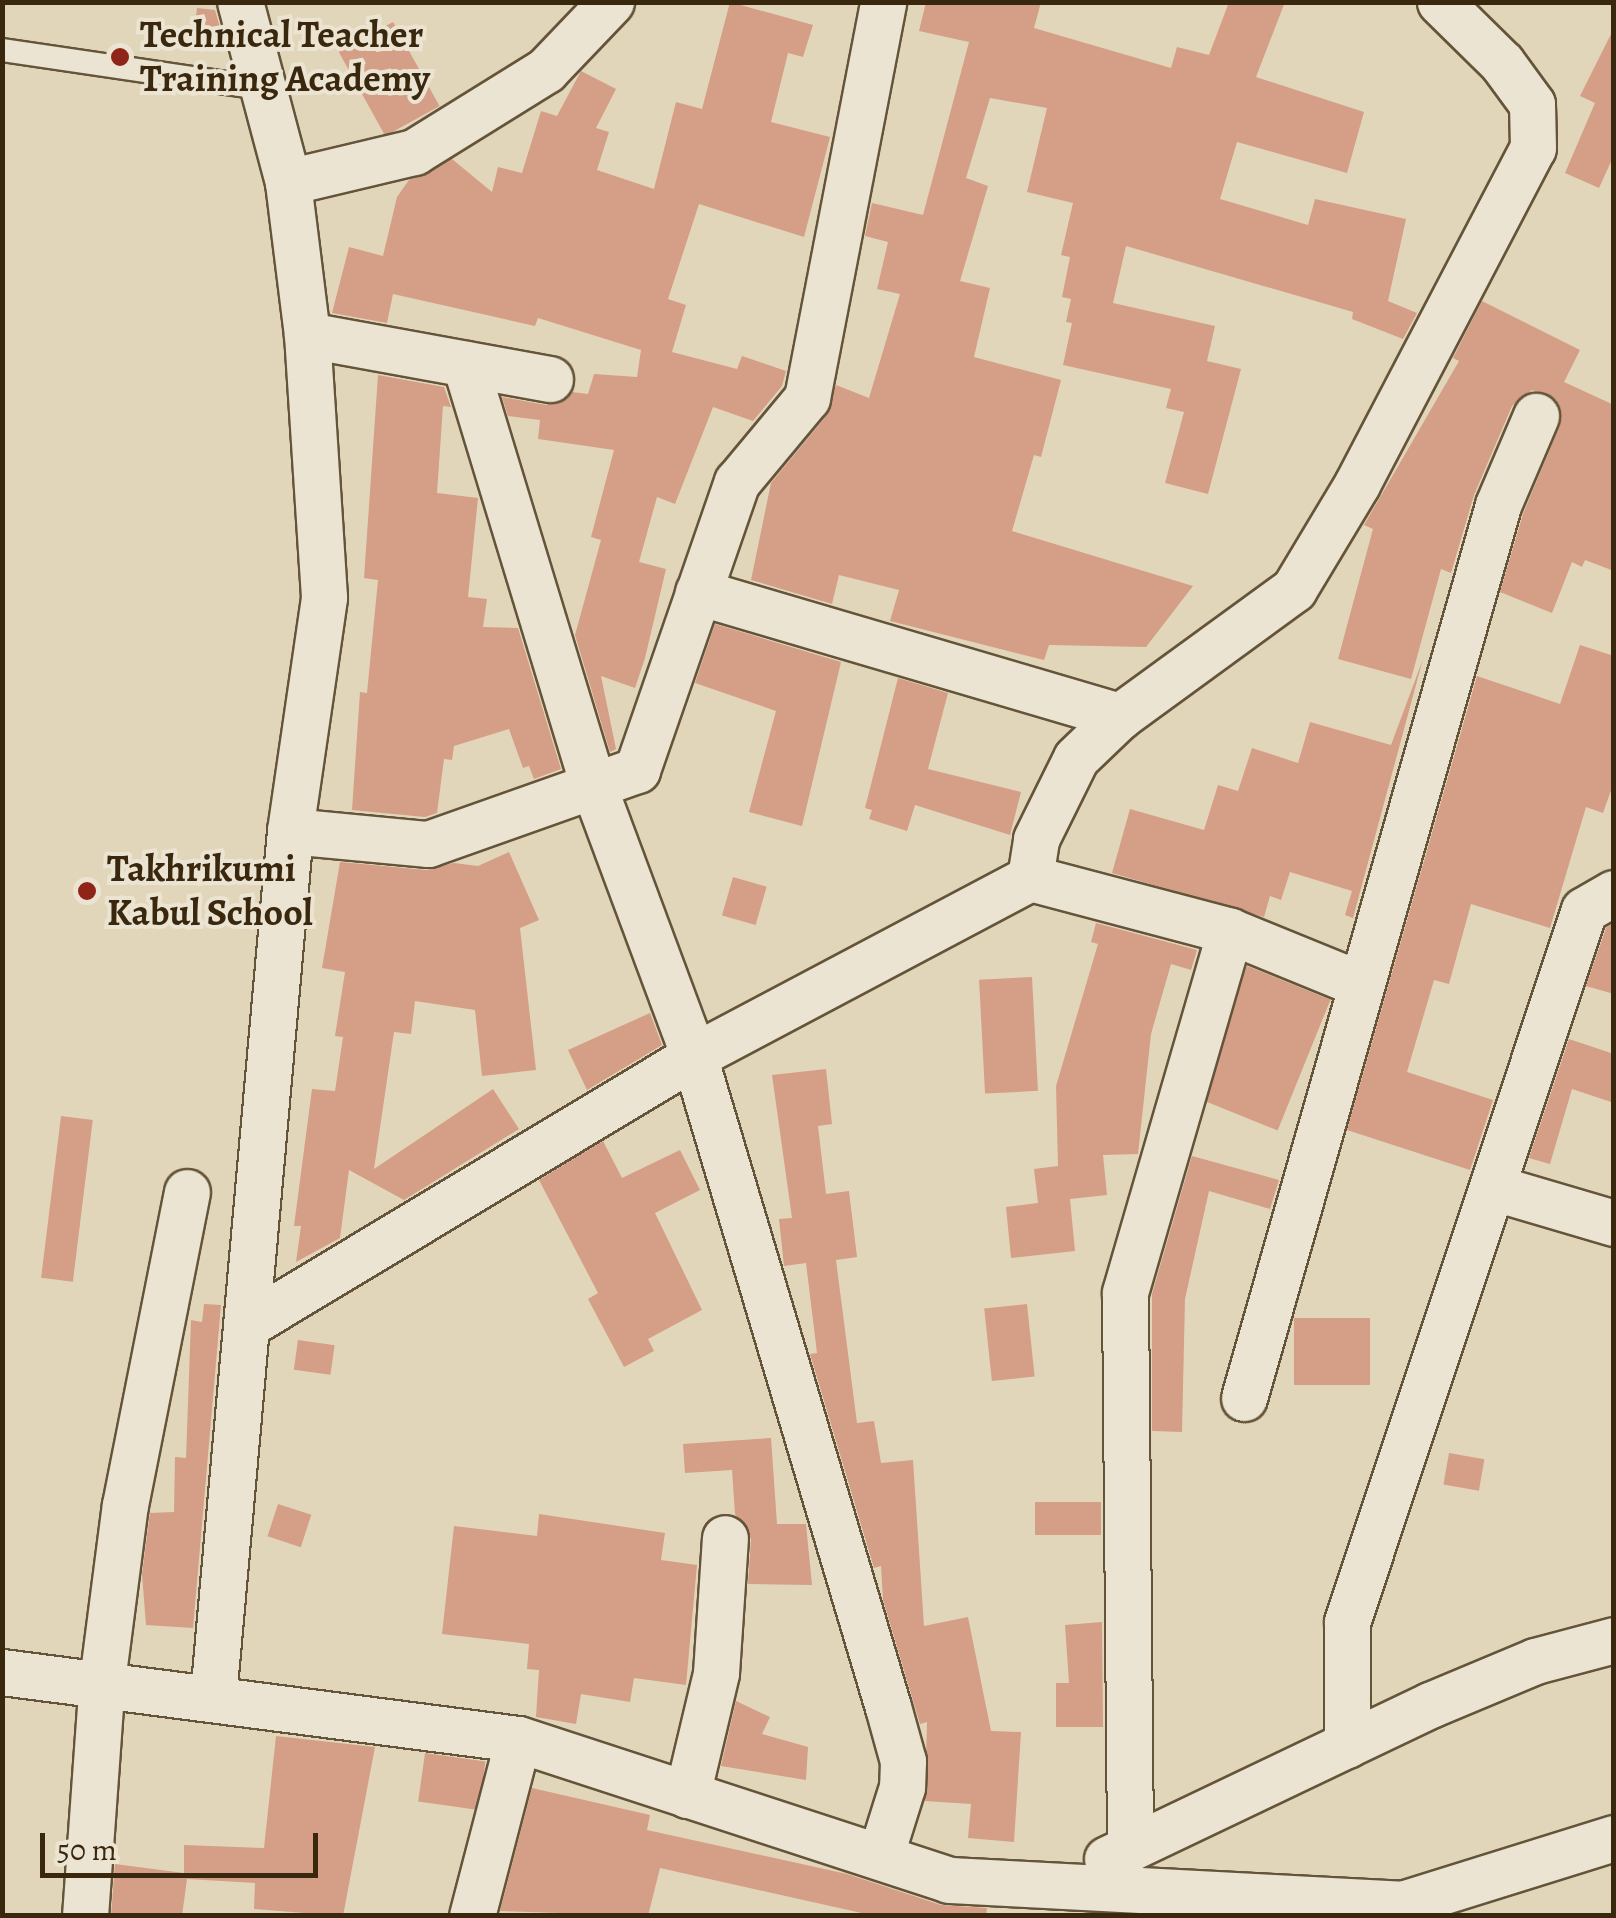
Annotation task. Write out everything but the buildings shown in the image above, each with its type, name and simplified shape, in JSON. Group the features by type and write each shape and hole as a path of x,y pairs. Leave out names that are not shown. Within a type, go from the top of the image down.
{"street":[{"path":"213,1696 250,1323 290,831 324,597 306,335 288,182 240,2"},
{"path":"288,182 414,152 546,70 612,2"},
{"path":"290,831 428,844 592,782 637,770 736,482 808,398 883,2"},
{"path":"1030,878 1036,839 1076,758 1120,716 1294,588 1516,188 1533,148 1532,104 1440,2"},
{"path":"306,335 550,379"},
{"path":"465,364 592,782 694,1056 903,1761 902,1787 881,1854"},
{"path":"1244,1398 1498,505 1536,416"},
{"path":"698,592 1120,716"},
{"path":"250,1323 694,1056 1030,878 1230,932 1360,984"},
{"path":"1347,1745 1347,1622 1584,910 1614,893"},
{"path":"1130,1848 1125,1294 1230,932"},
{"path":"1494,1188 1614,1223"},
{"path":"85,1916 102,1681 125,1506 187,1192"},
{"path":"687,1795 716,1673 725,1538"},
{"path":"1051,1886 1347,1745 1535,1661 1614,1640"},
{"path":"2,1672 102,1681 518,1739 881,1854 947,1898 1051,1886 1412,1910 1614,1838"},
{"path":"472,1916 518,1739"}],"lane":[{"path":"2,50 260,88"}],"place":[{"name":"Technical Teacher Training Academy","path":"120,57"},
{"name":"Takhrikumi Kabul School","path":"87,891"}]}
